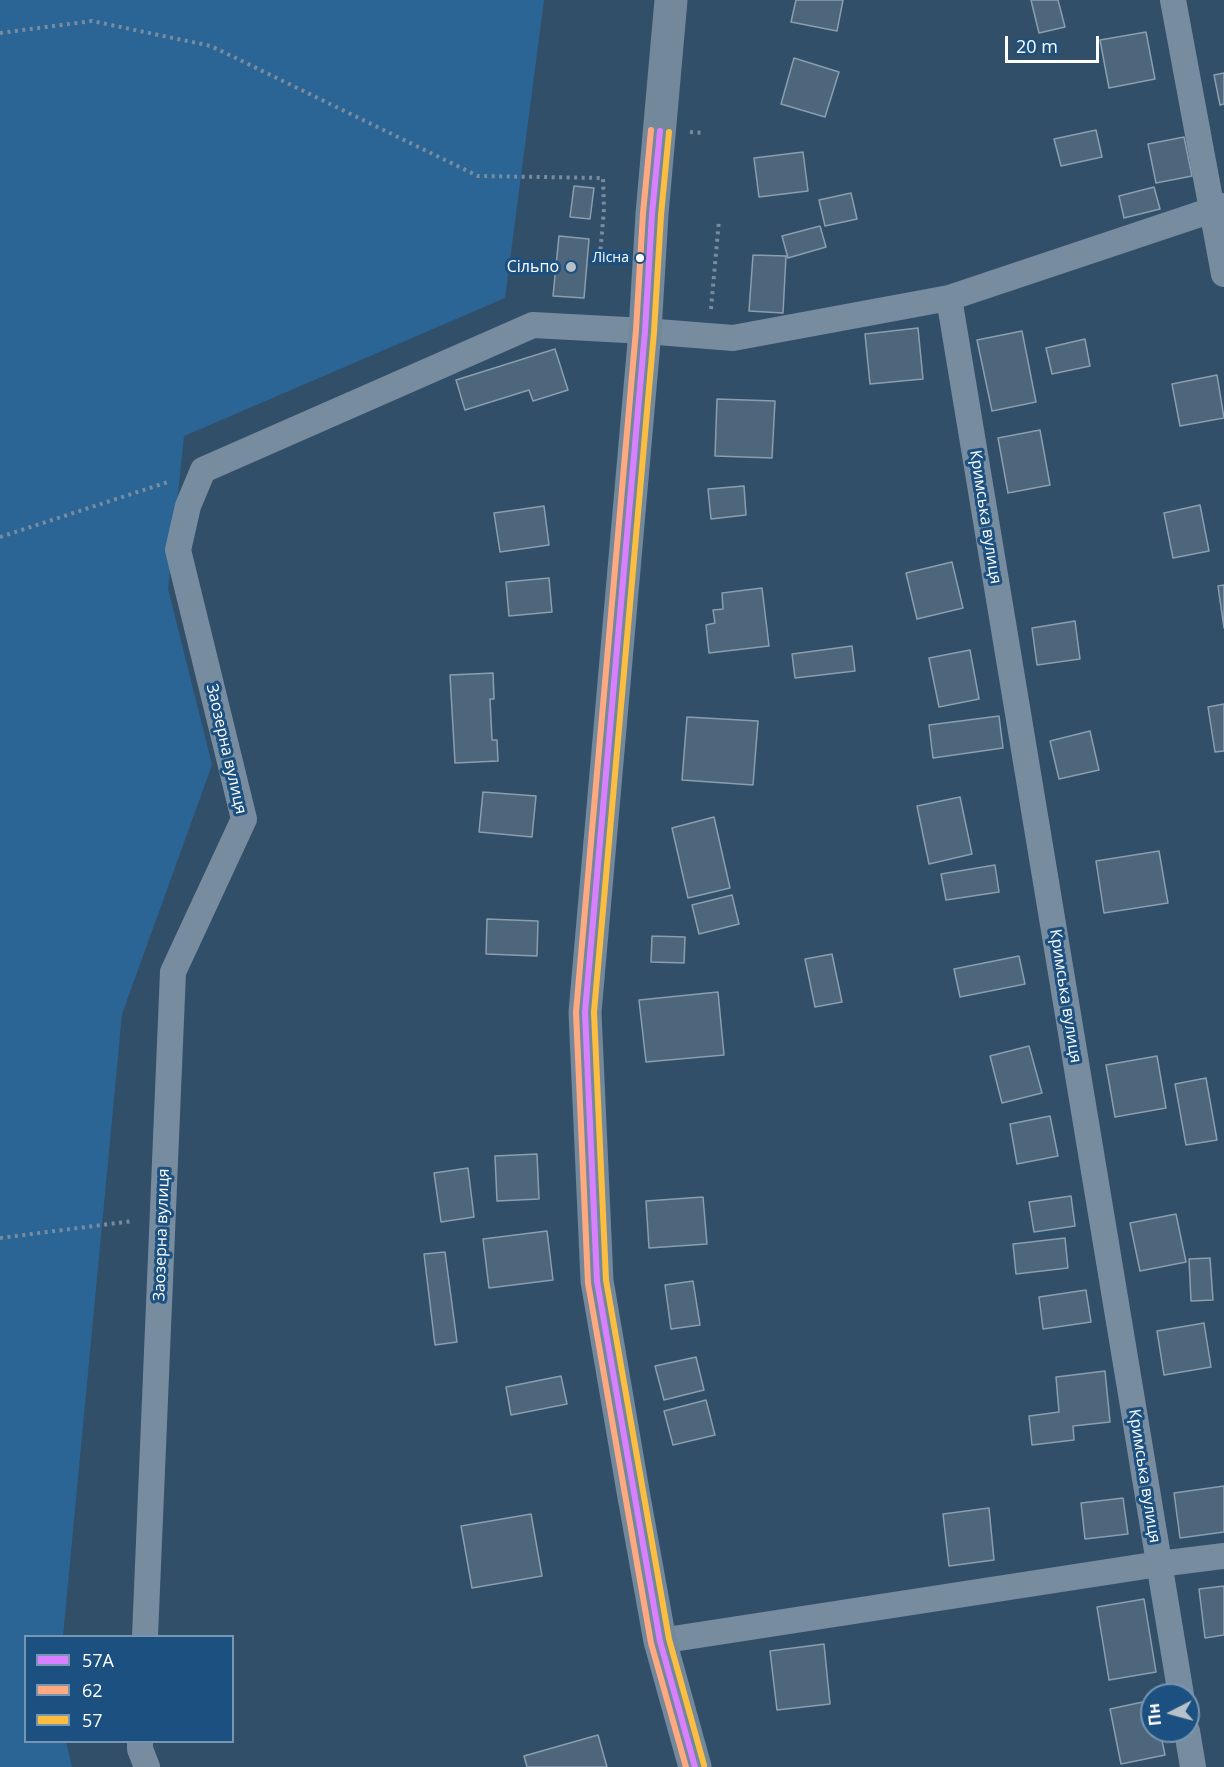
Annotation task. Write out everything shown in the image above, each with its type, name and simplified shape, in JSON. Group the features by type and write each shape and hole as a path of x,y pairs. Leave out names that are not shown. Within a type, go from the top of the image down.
{"main road":[{"path":"671,0 652,214 645,331 585,1012 597,1281 660,1641 695,1767"}],"street":[{"path":"1173,0 1218,209 1224,274"},
{"path":"203,470 533,325 733,338 948,298 1218,209"},
{"name":"Кримська вулиця","path":"948,298 1179,1683"},
{"name":"Заозерна вулиця","path":"145,1635 173,972 244,819 178,550 188,506 203,470"},
{"path":"660,1641 1224,1556"},
{"path":"140,1743 147,1767"},
{"path":"1189,1743 1193,1767"}],"path":[{"path":"0,33 92,21 211,46 478,176 603,178 604,209 600,255"},
{"path":"709,336 719,220"},
{"path":"0,537 203,470"},
{"path":"0,1238 163,1217"}],"shaded area":[{"path":"0,0 544,0 505,298 184,436 168,589 212,765 122,1014 63,1635 24,1635 24,1743 66,1743 72,1767 0,1767"}],"building":[{"path":"796,0 843,0 837,31 791,22"},
{"path":"1031,0 1058,0 1065,27 1039,33"},
{"path":"1146,32 1155,79 1109,88 1100,40"},
{"path":"794,58 839,72 825,117 781,104"},
{"path":"1224,73 1224,104 1220,105 1214,75"},
{"path":"1096,130 1102,157 1061,166 1054,139"},
{"path":"1184,137 1192,176 1156,183 1148,144"},
{"path":"803,152 808,191 759,197 754,158"},
{"path":"574,186 594,188 590,219 570,217"},
{"path":"1154,187 1160,209 1124,218 1119,196"},
{"path":"851,193 857,219 825,226 819,200"},
{"path":"820,226 826,247 788,258 782,236"},
{"name":"Сільпо","path":"559,236 589,239 584,298 553,296"},
{"path":"753,255 786,256 783,313 749,311"},
{"path":"918,328 923,379 870,384 865,334"},
{"path":"1022,331 1036,402 992,411 977,340"},
{"path":"1085,339 1090,366 1052,374 1046,348"},
{"path":"555,349 568,390 533,401 529,390 465,410 456,380"},
{"path":"1217,375 1224,418 1180,426 1172,384"},
{"path":"717,399 775,401 772,458 715,456"},
{"path":"1040,430 1050,485 1008,493 998,438"},
{"path":"744,486 746,515 711,519 708,489"},
{"path":"1200,505 1209,551 1173,558 1164,513"},
{"path":"544,506 549,545 500,552 494,513"},
{"path":"952,562 963,608 917,619 906,573"},
{"path":"549,578 552,612 509,616 506,582"},
{"path":"1224,585 1224,628 1218,586"},
{"path":"762,588 769,646 709,653 706,625 715,623 713,610 723,609 722,593"},
{"path":"1075,621 1080,659 1037,665 1032,628"},
{"path":"852,646 855,671 795,678 792,654"},
{"path":"970,650 979,699 939,707 929,658"},
{"path":"493,673 494,699 490,699 492,740 497,740 498,761 455,763 450,675"},
{"path":"1224,704 1224,751 1215,752 1208,707"},
{"path":"999,716 1003,748 933,758 929,725"},
{"path":"687,717 758,721 753,785 682,780"},
{"path":"1090,731 1099,770 1059,779 1050,741"},
{"path":"483,792 536,796 532,837 479,832"},
{"path":"960,797 972,854 929,864 917,806"},
{"path":"714,817 730,888 688,898 672,828"},
{"path":"1159,851 1168,903 1104,913 1096,861"},
{"path":"995,865 999,892 946,900 941,874"},
{"path":"732,895 739,924 699,934 692,905"},
{"path":"487,919 538,921 537,956 486,954"},
{"path":"652,936 685,937 684,963 651,962"},
{"path":"832,954 842,1002 815,1007 805,959"},
{"path":"1019,956 1025,984 960,997 954,969"},
{"path":"718,992 724,1055 646,1062 639,1000"},
{"path":"1029,1046 1042,1093 1002,1103 990,1056"},
{"path":"1157,1056 1166,1108 1115,1117 1106,1065"},
{"path":"1206,1078 1217,1140 1186,1145 1175,1084"},
{"path":"1050,1116 1058,1156 1017,1164 1010,1124"},
{"path":"537,1154 539,1199 497,1201 495,1156"},
{"path":"468,1168 474,1217 441,1222 434,1173"},
{"path":"1071,1196 1075,1226 1034,1232 1029,1202"},
{"path":"703,1197 707,1244 649,1248 646,1201"},
{"path":"1176,1214 1186,1262 1140,1271 1130,1223"},
{"path":"547,1231 553,1280 489,1288 483,1239"},
{"path":"1065,1238 1068,1268 1016,1274 1013,1244"},
{"path":"445,1252 457,1342 435,1345 424,1254"},
{"path":"1210,1258 1213,1300 1191,1301 1189,1259"},
{"path":"693,1281 700,1325 671,1329 665,1285"},
{"path":"1086,1290 1091,1322 1043,1329 1039,1297"},
{"path":"1204,1323 1211,1367 1164,1375 1157,1331"},
{"path":"696,1357 704,1390 664,1400 655,1366"},
{"path":"1105,1371 1110,1422 1073,1426 1074,1440 1032,1445 1029,1416 1059,1412 1056,1377"},
{"path":"561,1376 567,1404 511,1415 506,1387"},
{"path":"706,1400 715,1435 673,1445 664,1411"},
{"path":"1224,1486 1224,1532 1180,1538 1174,1493"},
{"path":"1123,1498 1128,1534 1085,1539 1081,1503"},
{"path":"989,1508 994,1560 949,1566 943,1514"},
{"path":"531,1514 542,1576 472,1588 461,1526"},
{"path":"1224,1586 1224,1635 1205,1638 1199,1589"},
{"path":"1144,1599 1156,1672 1109,1680 1097,1607"},
{"path":"824,1644 830,1704 777,1710 770,1651"},
{"path":"1140,1703 1140,1743 1162,1743 1165,1755 1121,1764 1110,1709"},
{"path":"598,1735 607,1767 527,1767 524,1756"}],"transit line":[{"name":"62","path":"651,130 636,330 576,1012 588,1283 651,1643 686,1767"},
{"name":"57А","path":"660,131 645,331 585,1012 597,1281 660,1641 695,1767"},
{"name":"57","path":"669,132 654,332 594,1012 606,1280 669,1639 704,1765"}],"place":[{"name":"Лісна","path":"640,258"},
{"name":"Сільпо","path":"571,267"}]}
